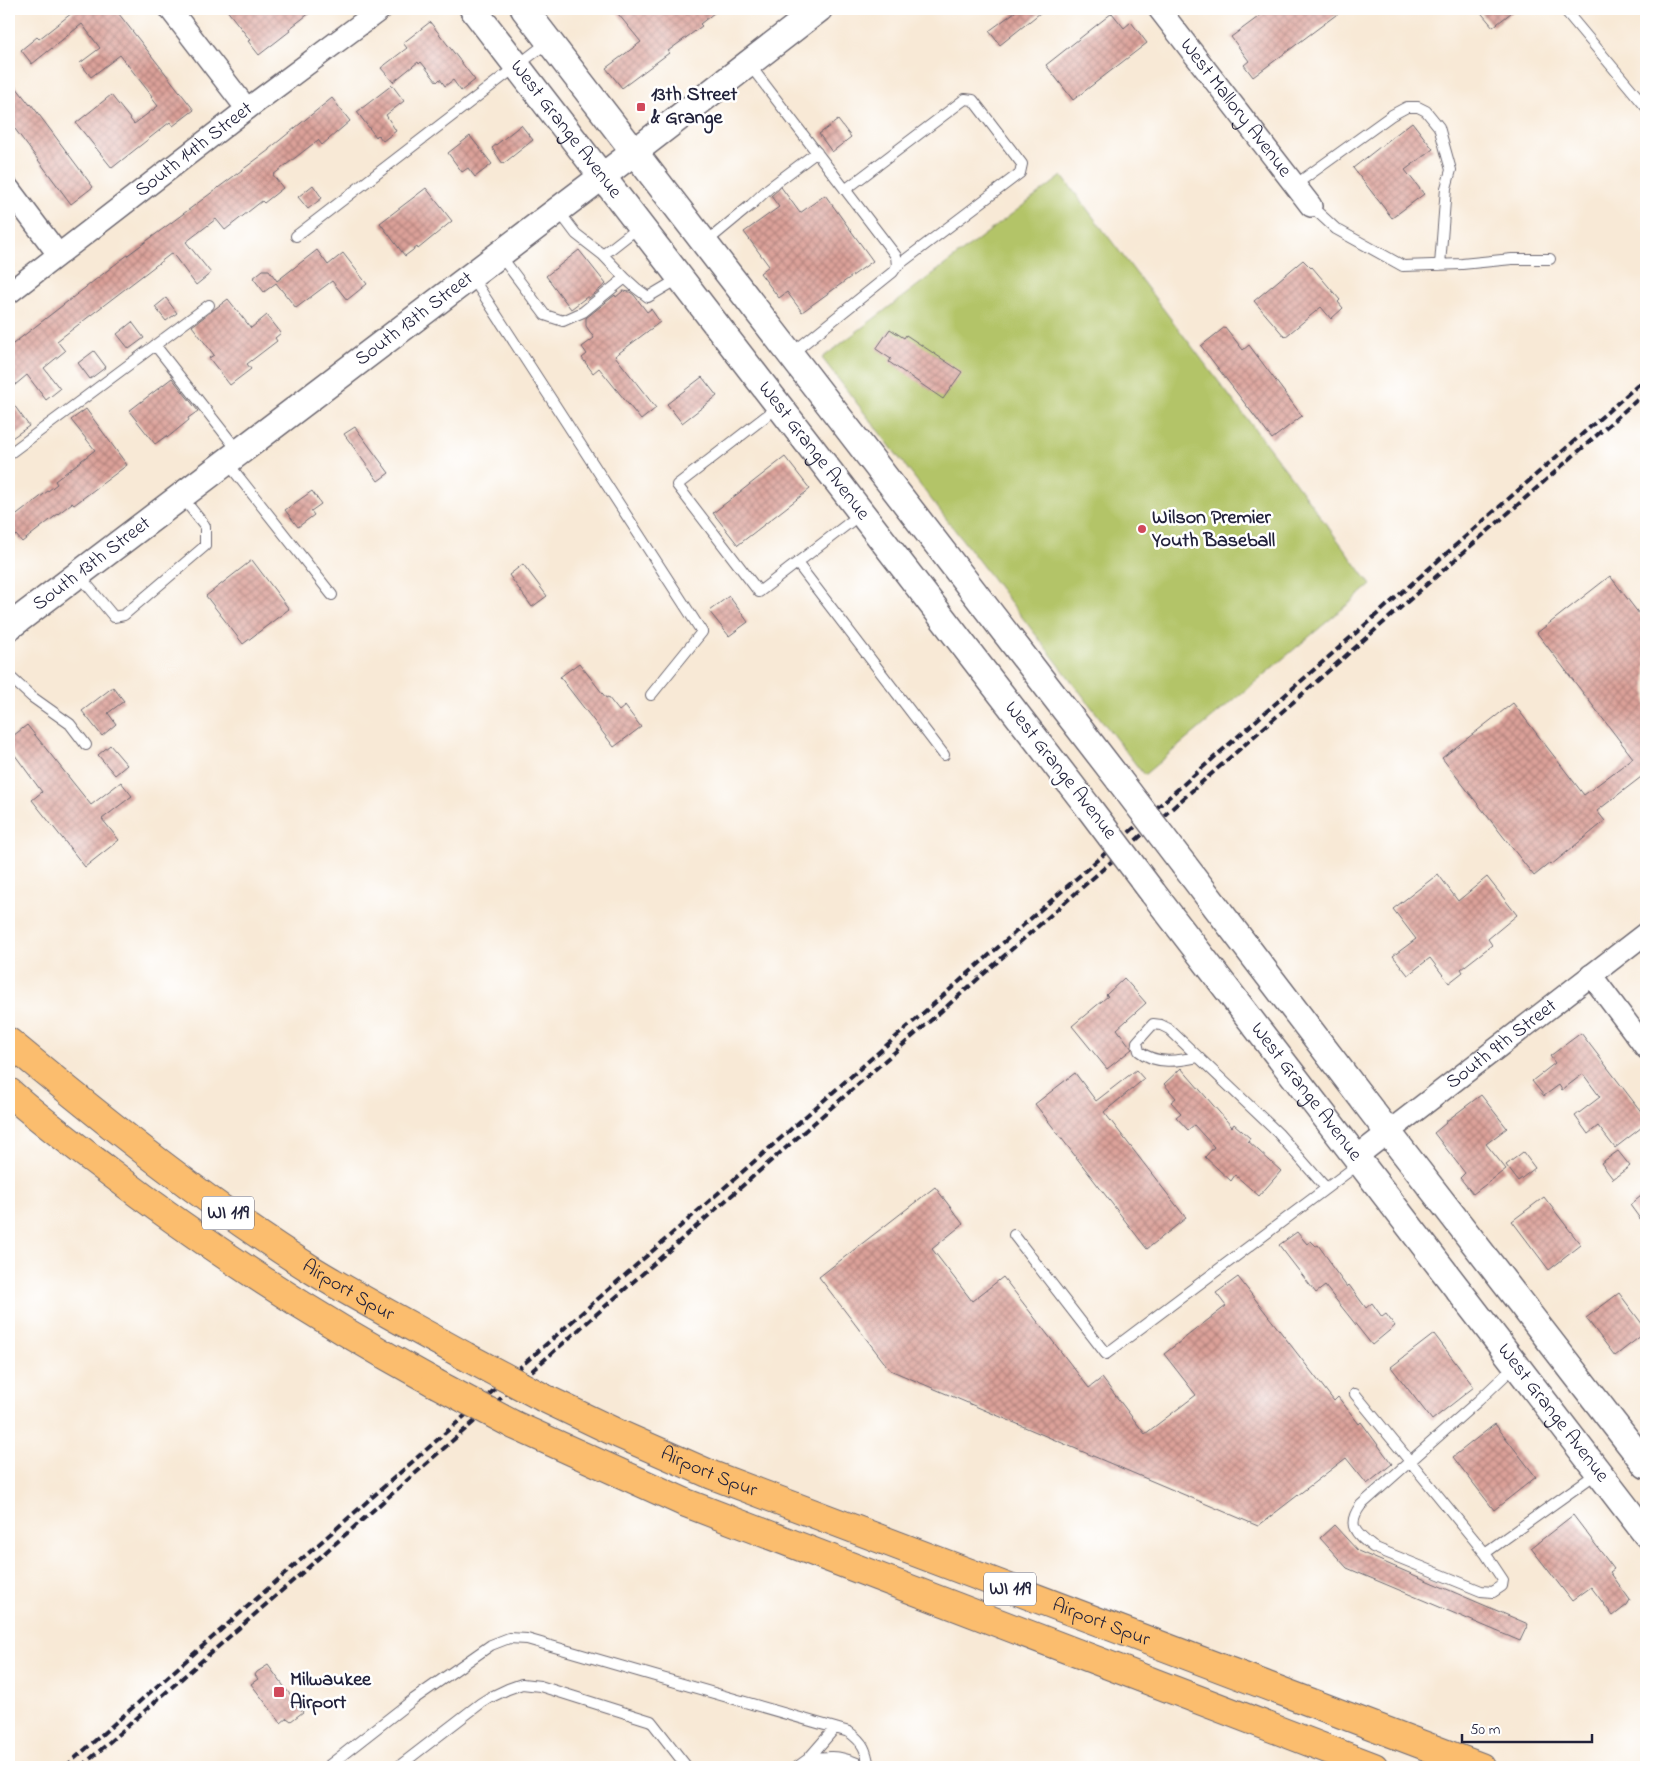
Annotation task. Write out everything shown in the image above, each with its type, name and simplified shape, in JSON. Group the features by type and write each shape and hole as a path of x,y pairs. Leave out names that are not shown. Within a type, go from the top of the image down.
{"highway":[{"name":"Airport Spur","path":"9,1042 166,1168 315,1271 465,1356 544,1398 712,1475 1482,1767"},
{"name":"Airport Spur","path":"9,1092 113,1175 207,1243 268,1284 365,1344 514,1425 686,1503 1374,1767"}],"street":[{"path":"170,9 246,109"},
{"name":"South 14th Street","path":"9,293 246,109 382,9"},
{"name":"West Grange Avenue","path":"473,9 1646,1534"},
{"name":"West Grange Avenue","path":"524,9 633,153 791,354 1646,1465"},
{"name":"South 13th Street","path":"9,627 633,153 819,9"},
{"name":"West Mallory Avenue","path":"1159,9 1312,206"},
{"path":"9,189 58,254"},
{"path":"701,304 732,280"},
{"path":"862,513 894,489"},
{"name":"South 9th Street","path":"1359,1160 1389,1132 1646,933"},
{"path":"1591,975 1646,1048"},
{"path":"1567,1432 1601,1406"}],"lane":[{"path":"1564,9 1646,106"},
{"path":"296,236 549,42"},
{"path":"749,63 896,256 897,266"},
{"path":"791,354 893,272 897,266 1020,173 1022,164 973,100 965,99 845,190"},
{"path":"1295,185 1392,115 1407,107 1418,107 1426,111 1438,127 1451,170 1446,188 1440,265"},
{"path":"704,244 752,205 769,188 816,152"},
{"path":"1312,206 1336,229 1403,266 1512,259 1550,259"},
{"path":"558,210 576,234 603,255 625,278 648,297 680,277"},
{"path":"603,255 640,225"},
{"path":"499,255 545,315 563,321 584,312 625,278"},
{"path":"471,276 702,632 651,695"},
{"path":"9,454 209,304"},
{"path":"155,345 332,595"},
{"path":"779,406 677,486 759,592 862,513"},
{"path":"79,574 114,617 124,614 204,546 205,526 181,496"},
{"path":"797,563 944,755"},
{"path":"9,676 32,697 70,724 86,745"},
{"path":"1198,1057 1169,1062 1153,1059 1139,1051 1137,1042 1153,1024 1169,1029 1278,1133 1326,1188"},
{"path":"1014,1235 1106,1354 1326,1188 1359,1160"},
{"path":"1355,1394 1411,1460 1485,1554 1503,1580 1502,1586 1493,1592 1481,1591 1373,1547 1361,1538 1353,1525 1353,1516 1361,1505 1411,1460 1516,1365"},
{"path":"1485,1554 1598,1472"},
{"path":"327,1767 490,1645 509,1638 527,1639 849,1732 858,1739 866,1751 868,1767 848,1759 832,1756 808,1759"},
{"path":"398,1767 481,1703 522,1684 540,1686 651,1721 687,1767"},
{"path":"797,1767 808,1759 835,1728"}],"green space":[{"name":"Wilson Premier Youth Baseball","path":"1062,176 1371,585 1144,775 822,358"}],"building":[{"path":"77,9 115,9 194,110 173,126 170,122 112,168 76,123 111,95 134,124 158,106 152,96 120,55 91,77 80,63 100,48 82,24 32,64 21,50 37,37 39,39"},
{"path":"226,9 315,9 259,55"},
{"path":"614,9 719,9 700,24 702,26 668,51 669,53 622,88 606,68 641,42"},
{"path":"1019,9 1045,9 1000,45 989,31"},
{"path":"1269,9 1344,9 1253,77 1244,65 1249,61 1231,37"},
{"path":"1478,9 1516,9 1493,27"},
{"path":"1112,13 1124,28 1131,22 1147,43 1073,100 1046,65"},
{"path":"430,22 475,80 461,91 453,80 445,86 440,79 437,82 421,62 419,64 418,62 393,82 381,68 407,48 403,43"},
{"path":"9,78 31,104 93,187 71,204 9,121"},
{"path":"392,85 404,101 386,115 396,131 383,141 378,135 376,137 357,112"},
{"path":"332,98 350,121 322,145 318,140 273,175 283,188 264,203 262,201 225,230 216,219 186,242 211,273 196,285 172,253 57,341 65,351 44,368 60,389 46,400 27,375 9,390 9,347 117,263 269,150"},
{"path":"838,120 851,137 832,152 819,134"},
{"path":"1412,122 1433,149 1405,170 1424,194 1392,218 1353,168"},
{"path":"521,125 533,140 503,164 492,148"},
{"path":"470,136 492,164 475,177 468,168 462,172 448,153"},
{"path":"313,185 322,198 308,209 298,197"},
{"path":"781,187 800,213 825,195 873,261 802,312 787,292 779,298 760,273 769,266 744,232 779,207 771,196"},
{"path":"426,188 452,221 418,249 417,247 405,256 380,223"},
{"path":"317,250 328,265 343,253 367,284 347,300 332,281 296,308 276,283 264,292 253,278 263,270 269,270 277,281"},
{"path":"579,250 606,284 588,299 588,296 571,309 546,276"},
{"path":"1303,260 1312,267 1340,300 1338,302 1343,308 1331,319 1321,307 1285,337 1254,301"},
{"path":"623,291 634,295 647,312 651,309 660,322 615,356 656,408 641,420 599,368 593,373 582,358 587,354 582,347 594,338 586,326 586,318"},
{"path":"166,298 177,313 166,321 155,307"},
{"path":"228,299 251,328 267,315 281,333 275,338 277,341 247,364 251,369 230,385 209,358 214,355 192,326"},
{"path":"132,322 144,338 129,349 117,334"},
{"path":"1225,327 1243,350 1249,345 1302,416 1272,439 1201,346"},
{"path":"890,329 904,338 906,335 962,372 943,399 889,362 891,359 876,349"},
{"path":"94,351 106,367 90,379 78,363"},
{"path":"702,377 717,396 682,423 667,404"},
{"path":"172,378 198,411 167,438 166,436 155,444 129,411"},
{"path":"9,398 29,426 9,440"},
{"path":"86,409 127,465 74,505 72,503 22,542 16,535 9,541 9,521 57,484 55,481 95,450 71,420"},
{"path":"355,427 389,473 378,481 344,434"},
{"path":"785,457 810,489 738,545 713,513"},
{"path":"312,491 321,504 311,511 314,515 298,527 285,510"},
{"path":"252,560 289,609 243,644 206,596"},
{"path":"523,564 547,596 532,607 509,575"},
{"path":"1610,576 1646,623 1646,775 1597,811 1605,821 1551,865 1550,863 1534,876 1442,758 1513,703 1584,795 1633,758 1537,633"},
{"path":"729,596 748,622 729,636 709,611"},
{"path":"579,663 606,698 608,697 619,711 625,706 641,727 614,747 560,677"},
{"path":"113,687 124,701 108,713 116,724 102,736 82,711"},
{"path":"27,725 91,805 121,782 132,796 102,819 119,840 85,867 32,800 42,792 9,747 9,739"},
{"path":"110,745 127,765 115,775 98,755"},
{"path":"1438,874 1458,901 1487,877 1517,915 1488,939 1492,945 1461,969 1463,972 1449,983 1430,958 1408,975 1393,956 1416,939 1393,909"},
{"path":"1124,978 1146,1003 1117,1029 1132,1049 1107,1069 1072,1026 1108,996 1106,995"},
{"path":"1581,1033 1646,1118 1646,1124 1615,1148 1598,1126 1588,1134 1575,1116 1600,1097 1583,1074 1562,1090 1559,1085 1544,1096 1532,1081 1555,1063 1550,1056"},
{"path":"1181,1068 1232,1127 1234,1124 1250,1138 1248,1141 1281,1171 1259,1196 1235,1175 1231,1181 1205,1157 1214,1147 1194,1125 1188,1130 1176,1117 1181,1113 1171,1102 1176,1098 1164,1084"},
{"path":"1136,1070 1144,1079 1104,1112 1186,1218 1147,1249 1035,1104 1075,1073 1096,1101"},
{"path":"1481,1095 1507,1128 1486,1144 1506,1169 1473,1194 1460,1178 1465,1173 1434,1133 1445,1122"},
{"path":"1618,1151 1630,1166 1613,1179 1601,1163"},
{"path":"1523,1152 1535,1168 1518,1181 1506,1165"},
{"path":"935,1187 963,1224 932,1249 972,1301 1003,1277 1089,1388 1102,1378 1145,1434 1196,1395 1164,1354 1226,1306 1216,1293 1238,1277 1334,1401 1338,1397 1359,1424 1361,1422 1392,1464 1367,1484 1346,1458 1258,1526 890,1370 819,1277"},
{"path":"1646,1192 1646,1227 1630,1205"},
{"path":"1544,1197 1581,1245 1549,1270 1512,1221"},
{"path":"1297,1232 1307,1244 1311,1241 1316,1246 1318,1245 1347,1287 1349,1285 1366,1308 1372,1303 1382,1317 1386,1314 1395,1326 1372,1345 1325,1286 1316,1293 1279,1245"},
{"path":"1619,1293 1646,1329 1646,1332 1615,1356 1586,1318"},
{"path":"1434,1334 1474,1387 1432,1420 1391,1367"},
{"path":"1495,1424 1536,1477 1494,1510 1453,1457"},
{"path":"1573,1515 1614,1569 1610,1572 1630,1600 1627,1605 1613,1616 1591,1587 1572,1601 1531,1548"},
{"path":"1334,1525 1358,1551 1528,1624 1520,1641 1347,1568 1320,1538"},
{"path":"268,1665 303,1712 291,1721 287,1718 281,1723 251,1684 258,1679 255,1675 257,1672"}],"railway":[{"path":"65,1767 1646,378"},
{"path":"81,1767 1646,392"}],"place":[{"name":"13th Street & Grange","path":"641,107"},
{"name":"Wilson Premier Youth Baseball","path":"1142,529"},
{"name":"Milwaukee Airport","path":"279,1692"}]}
